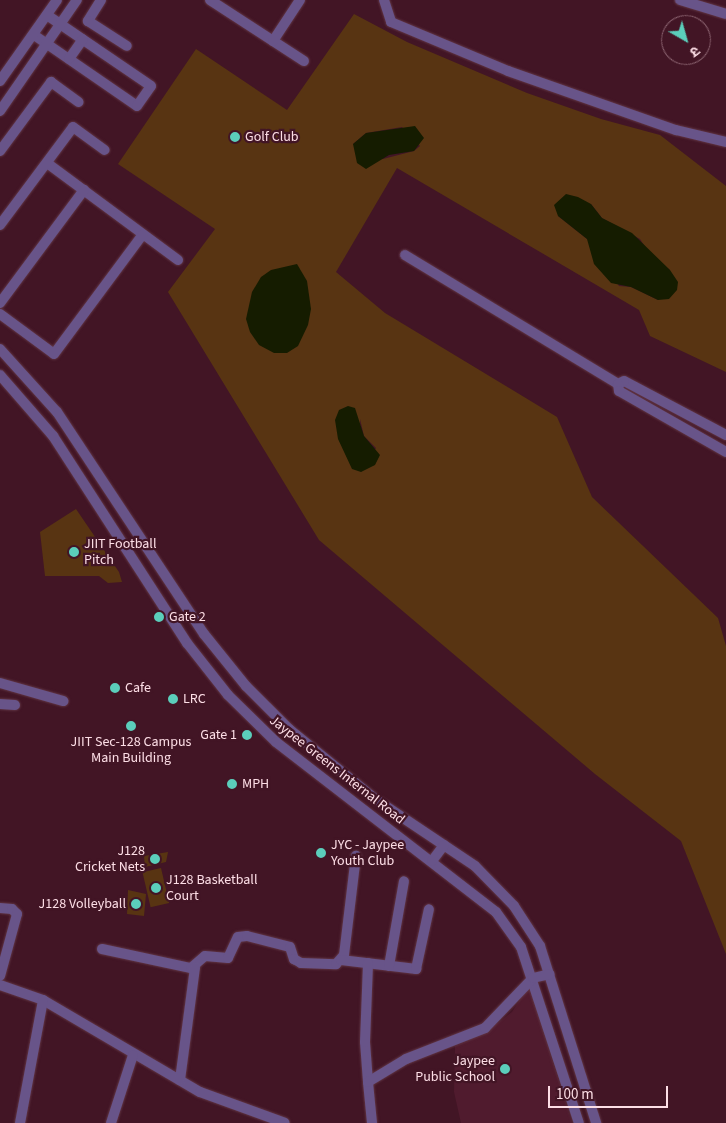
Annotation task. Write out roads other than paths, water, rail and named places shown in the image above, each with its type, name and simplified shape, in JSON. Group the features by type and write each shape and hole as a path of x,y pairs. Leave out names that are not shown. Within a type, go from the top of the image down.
{"street":[{"path":"0,80 34,35 57,0"},
{"path":"0,111 77,0"},
{"path":"101,0 88,20 127,46"},
{"path":"273,41 300,0"},
{"path":"384,0 391,22 508,71 676,130 726,142"},
{"path":"680,0 726,14"},
{"path":"212,1 304,62"},
{"path":"34,35 137,106 151,86 47,15"},
{"path":"69,59 83,39"},
{"path":"0,151 51,82 78,102"},
{"path":"0,225 73,127 105,150"},
{"path":"47,162 178,260"},
{"path":"0,303 84,190"},
{"path":"0,314 54,354 143,234"},
{"path":"405,255 618,384"},
{"name":"Jaypee Greens Internal Road","path":"0,350 58,412 204,634 246,686 289,729 375,798 475,866 514,906 540,946 596,1123"},
{"name":"Jaypee Greens Internal Road","path":"0,375 53,436 187,643 228,695 276,742 496,912 521,947 533,978 579,1123"},
{"path":"618,384 624,381 726,435"},
{"path":"618,384 619,391 726,452"},
{"path":"93,498 108,486"},
{"path":"0,684 64,701"},
{"path":"0,704 15,705"},
{"path":"432,861 444,845"},
{"path":"340,960 345,948 356,856"},
{"path":"389,966 404,881"},
{"path":"0,908 12,909 17,914 0,976"},
{"path":"180,1080 195,967 205,956 228,958 233,953 236,940 241,936 286,945 300,963 330,965 340,960 417,968 429,909"},
{"path":"102,949 195,967"},
{"path":"368,963 365,1042 372,1123"},
{"path":"368,1082 406,1058 485,1028 533,978 550,974"},
{"path":"0,984 43,1000 133,1055 200,1092 285,1123"},
{"path":"20,1123 43,1000"},
{"path":"111,1123 133,1055"}],"place":[{"name":"Golf Club","path":"235,137"},
{"name":"JIIT Football Pitch","path":"74,552"},
{"name":"Gate 2","path":"159,617"},
{"name":"Cafe","path":"115,688"},
{"name":"LRC","path":"173,699"},
{"name":"JIIT Sec-128 Campus Main Building","path":"131,726"},
{"name":"Gate 1","path":"247,735"},
{"name":"MPH","path":"232,784"},
{"name":"JYC - Jaypee Youth Club","path":"321,853"},
{"name":"J128 Cricket Nets","path":"155,859"},
{"name":"J128 Basketball Court","path":"156,888"},
{"name":"J128 Volleyball","path":"136,904"},
{"name":"Jaypee Public School","path":"505,1069"}]}
